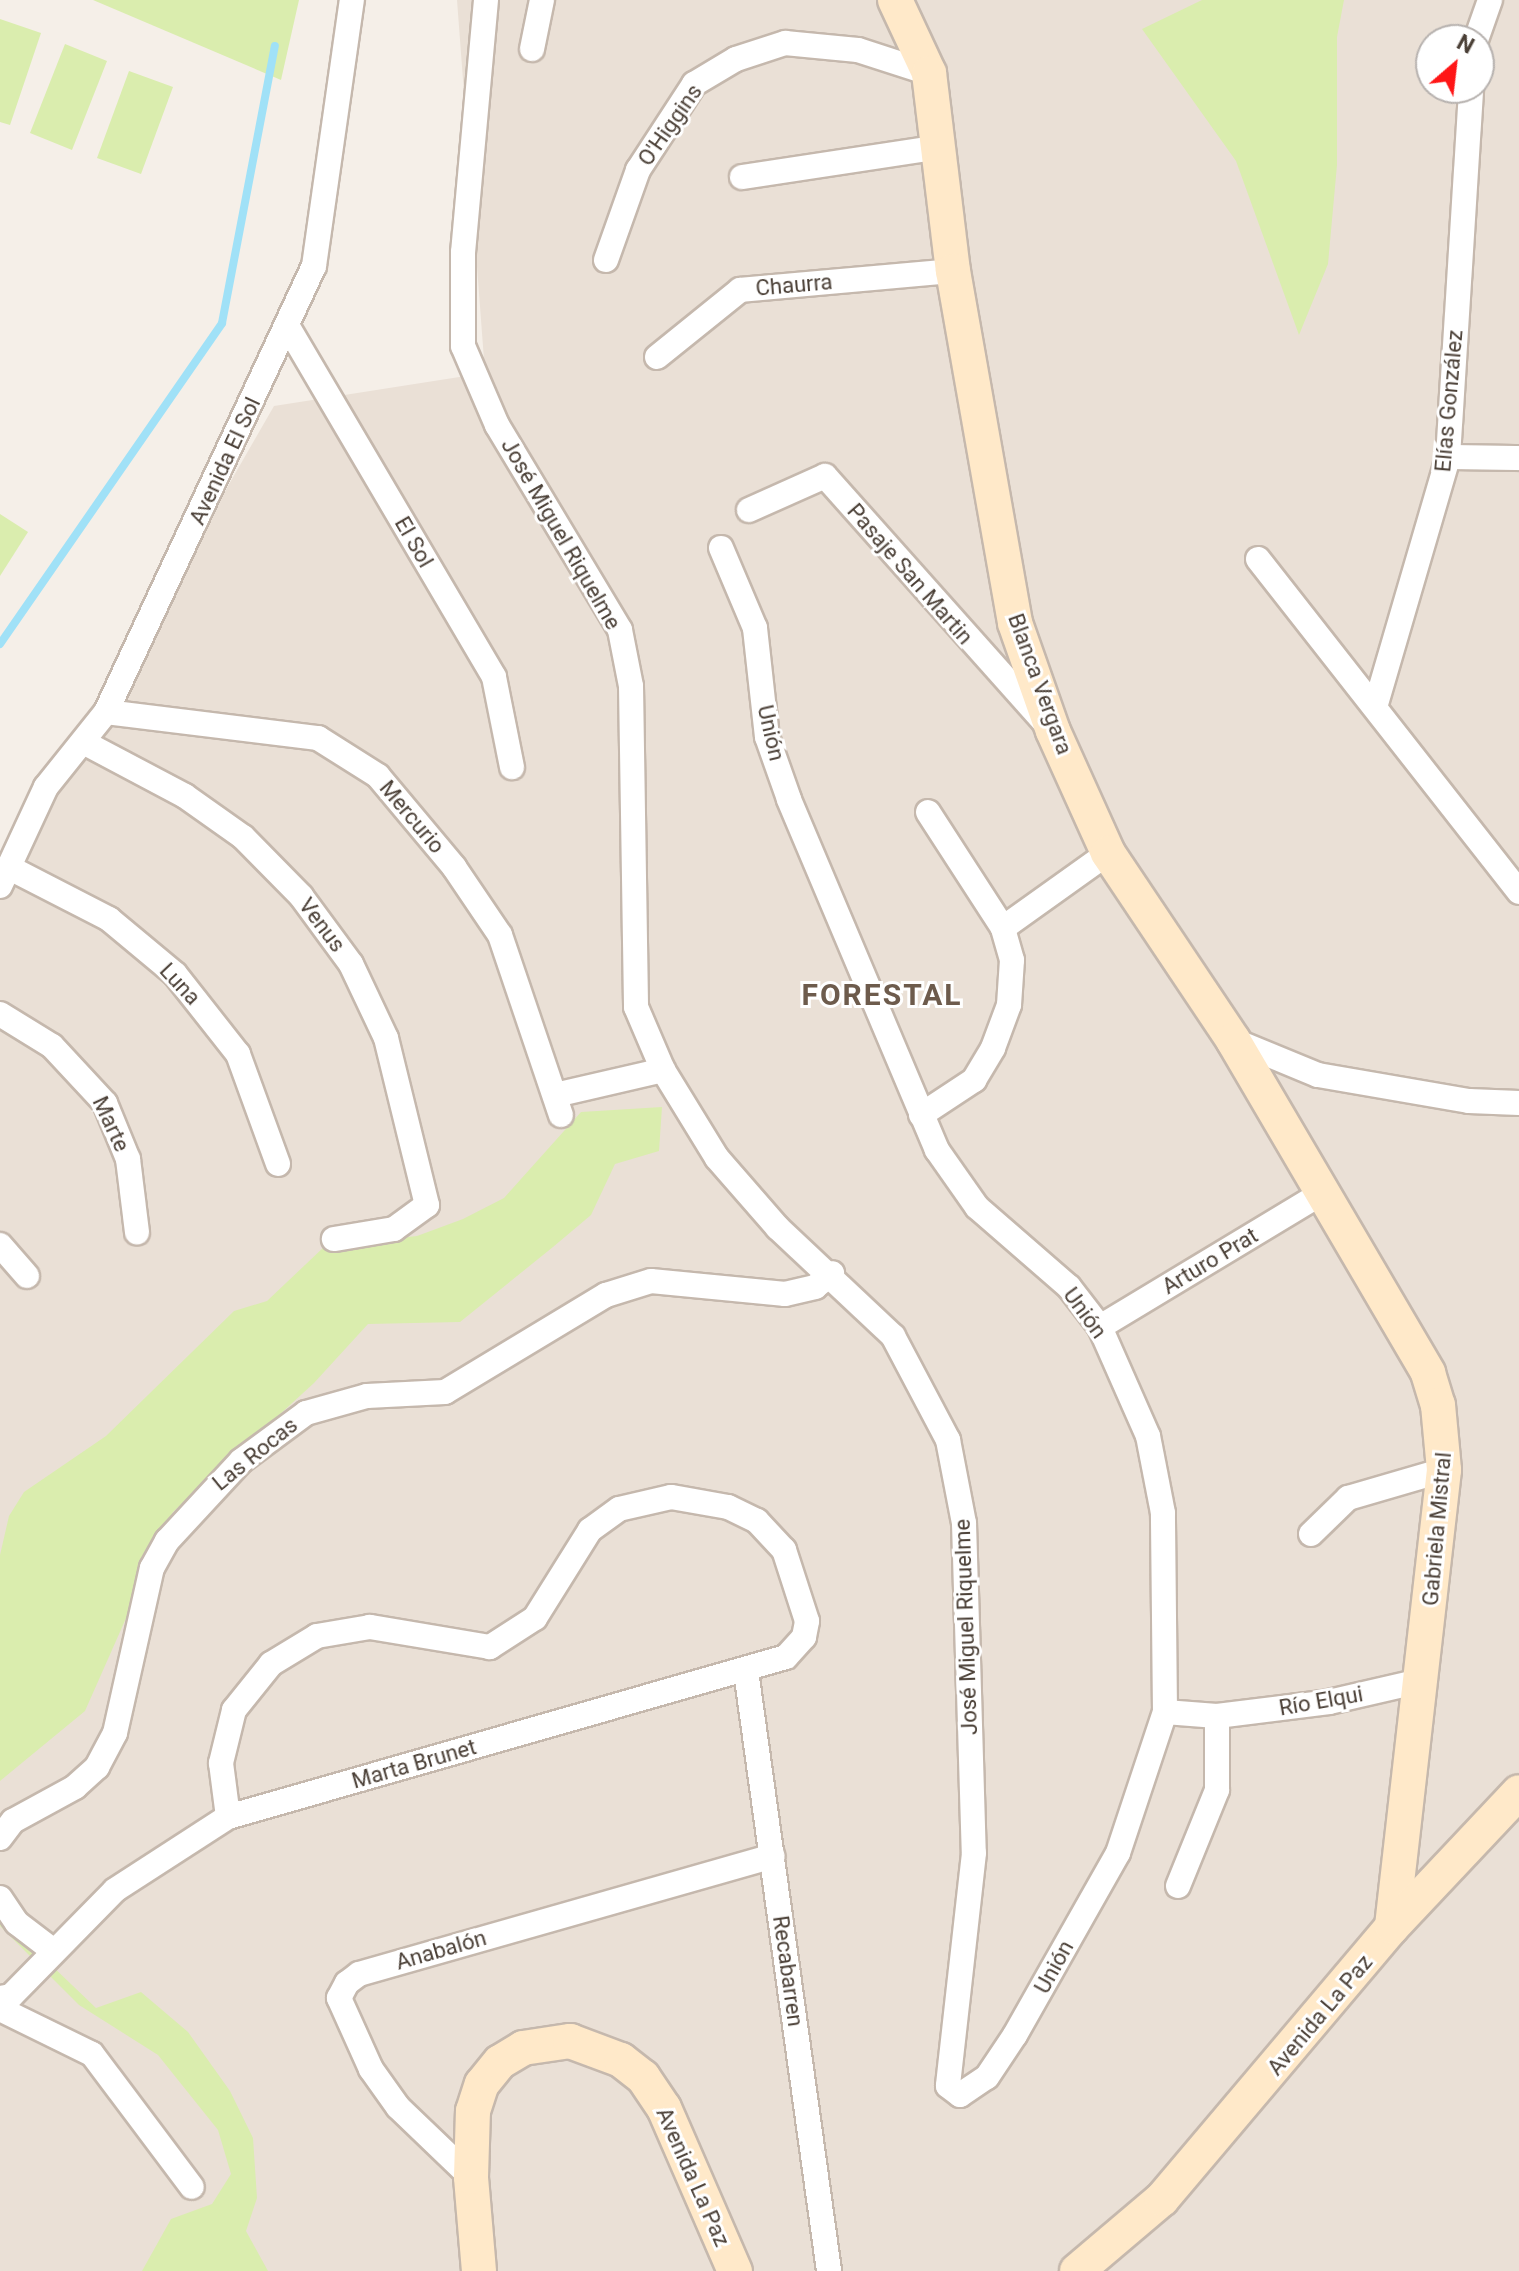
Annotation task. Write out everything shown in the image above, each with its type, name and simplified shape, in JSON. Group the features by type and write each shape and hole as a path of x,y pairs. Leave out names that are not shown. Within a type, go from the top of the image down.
{"street":[{"name":"Avenida El Sol","path":"4,876 46,787 85,743 106,712 314,266 352,0"},
{"name":"José Miguel Riquelme","path":"486,0 463,252 463,346 497,425 620,630 631,686 636,1007 663,1070 717,1158 778,1228 832,1273 893,1336 922,1382 948,1440 964,1523 974,1853 948,2086 952,2093"},
{"path":"532,49 542,0"},
{"name":"Blanca Vergara","path":"895,0 929,73 941,147 953,271 1015,623 1053,731 1108,853 1233,1040"},
{"path":"1482,24 1490,0"},
{"name":"O'Higgins","path":"606,260 638,170 694,84 736,59 785,43 858,50 929,73"},
{"name":"Elías González","path":"1376,704 1448,457 1470,104"},
{"path":"742,177 941,147"},
{"name":"Chaurra","path":"657,357 740,290 953,271"},
{"name":"El Sol","path":"288,327 494,677 512,767"},
{"path":"1448,457 1519,458"},
{"name":"Pasaje San Martin","path":"749,510 825,476 1053,731"},
{"name":"Unión","path":"721,548 755,628 767,737 937,1150 977,1207 1069,1287 1100,1327 1148,1436 1163,1513 1165,1712 1111,1866 987,2077 952,2093"},
{"path":"1258,559 1376,704 1519,892"},
{"name":"Mercurio","path":"106,712 318,738 378,776 454,867 500,935 558,1105 663,1070"},
{"name":"Venus","path":"85,743 185,796 243,837 301,896 351,964 386,1038 427,1205 394,1229 334,1239"},
{"path":"921,1115 974,1080 993,1048 1009,1005 1012,960 1003,928 928,812"},
{"path":"1003,928 1108,853"},
{"name":"Luna","path":"4,876 109,919 175,974 238,1054 278,1164"},
{"name":"Marte","path":"0,1014 72,1063 105,1103 128,1159 137,1232"},
{"path":"1233,1040 1318,1075 1469,1101 1519,1103"},
{"name":"Gabriela Mistral","path":"1233,1040 1319,1195 1428,1373 1445,1440 1424,1680 1392,1927"},
{"name":"Arturo Prat","path":"1100,1327 1319,1195"},
{"path":"0,1245 27,1276"},
{"name":"Las Rocas","path":"0,1838 13,1821 75,1787 97,1767 115,1733 149,1580 167,1541 241,1461 306,1413 367,1396 445,1392 606,1295 651,1281 785,1294 815,1287 832,1273"},
{"path":"1311,1534 1348,1498 1444,1470"},
{"name":"Marta Brunet","path":"0,1998 11,1996 51,1949 115,1890 228,1817 746,1671 786,1657 804,1637 807,1621 794,1572 784,1550 757,1521 728,1507 671,1497 619,1509 590,1530 535,1618 490,1647 370,1627 317,1636 271,1664 234,1710 221,1763 228,1817"},
{"name":"Recabarren","path":"746,1671 829,2271"},
{"name":"Río Elqui","path":"1165,1712 1217,1716 1329,1702 1424,1680"},
{"path":"1178,1886 1217,1790 1217,1716"},
{"name":"Avenida La Paz","path":"1077,2271 1162,2199 1392,1927 1519,1792"},
{"name":"Anabalón","path":"471,2177 398,2107 371,2069 339,1998 347,1983 359,1974 772,1856"},
{"path":"0,1898 17,1923 51,1949"},
{"path":"0,2009 92,2054 192,2187"},
{"name":"Avenida La Paz","path":"479,2271 471,2177 473,2111 500,2062 544,2041 599,2049 643,2077 664,2108 735,2271"}],"shaded area":[{"path":"457,0 1519,0 1519,2271 0,2271 0,883 274,406 485,373"}],"green space":[{"path":"93,0 299,0 281,80"},
{"path":"1202,0 1344,0 1337,37 1337,165 1328,264 1299,335 1236,161 1142,29"},
{"path":"0,19 41,33 10,125 0,122"},
{"path":"65,44 107,61 72,150 30,133"},
{"path":"129,71 173,87 141,174 97,158"},
{"path":"0,514 28,532 0,576"},
{"path":"662,1107 659,1151 615,1164 591,1215 553,1247 460,1322 368,1324 314,1383 173,1512 85,1711 0,1781 0,1555 9,1516 24,1492 106,1436 234,1311 267,1301 325,1246 417,1236 463,1219 504,1198 581,1112"},
{"path":"0,1916 96,2008 141,1992 188,2032 230,2091 253,2138 257,2198 246,2231 268,2271 142,2271 171,2219 212,2204 231,2174 218,2130 158,2055 79,2005 0,1926"}],"waterway":[{"path":"0,644 222,323 275,46"}],"district":[{"name":"FORESTAL","path":"882,995"}]}
